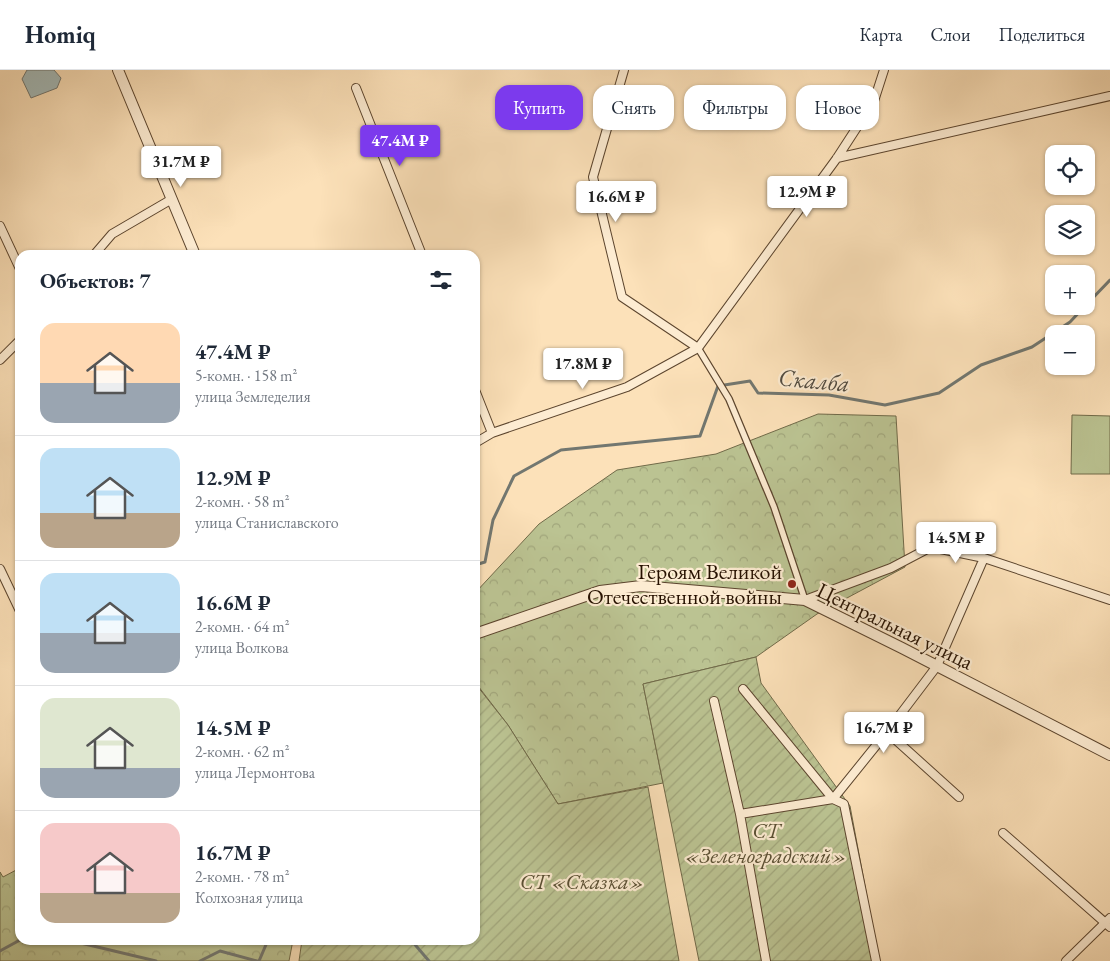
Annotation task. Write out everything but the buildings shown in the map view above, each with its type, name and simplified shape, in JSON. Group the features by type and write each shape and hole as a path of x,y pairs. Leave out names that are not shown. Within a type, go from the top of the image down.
{"street":[{"path":"118,70 193,250"},
{"path":"624,70 593,177 622,297 698,348 730,399 774,507 805,600 891,568 931,547 984,558 1110,600"},
{"path":"480,440 492,433 628,387 698,348 837,158 874,101 884,70"},
{"path":"356,88 420,250"},
{"path":"837,158 1110,96"},
{"path":"98,250 112,234 172,199"},
{"path":"0,226 15,258"},
{"path":"0,360 15,345"},
{"path":"480,403 492,433"},
{"path":"740,814 833,799 937,666 984,558"},
{"path":"0,568 15,600"},
{"name":"Центральная улица","path":"480,632 600,591 641,586 805,600 1110,755"},
{"path":"743,689 833,799 844,804 876,961"},
{"path":"714,701 740,814 766,961"},
{"path":"887,732 959,797"},
{"path":"1003,833 1109,923 1066,961"}],"green space":[{"path":"818,414 896,416 905,567 817,614 756,657 643,684 663,783 558,804 508,725 480,689 480,588 539,524 617,470 716,454"},
{"path":"1072,415 1110,416 1110,474 1071,474"},
{"name":"СТ «Зеленоградский»","path":"756,657 761,683 850,806 879,961 699,961 643,684"},
{"name":"СТ «Сказка»","path":"480,690 508,725 558,804 648,787 679,961 299,961 301,945 480,945"},
{"path":"15,871 15,945 292,945 289,961 0,961 0,872 3,877"}],"water":[{"path":"27,70 54,70 61,78 57,88 31,98 22,79"}],"waterway":[{"name":"Скалба","path":"1095,296 1110,280"},
{"name":"Скалба","path":"480,564 485,562 493,520 514,476 561,450 700,436 718,386 750,381 758,393 829,395 885,405 939,393 981,365 1032,347 1070,322 1077,315"},
{"name":"Скалба","path":"0,951 15,943"},
{"name":"Скалба","path":"89,945 156,961"},
{"name":"Скалба","path":"259,961 266,945"},
{"path":"415,945 429,961"},
{"name":"Скалба","path":"200,961 220,951 257,961"}],"place":[{"name":"Героям Великой Отечественной войны","path":"792,584"}]}
